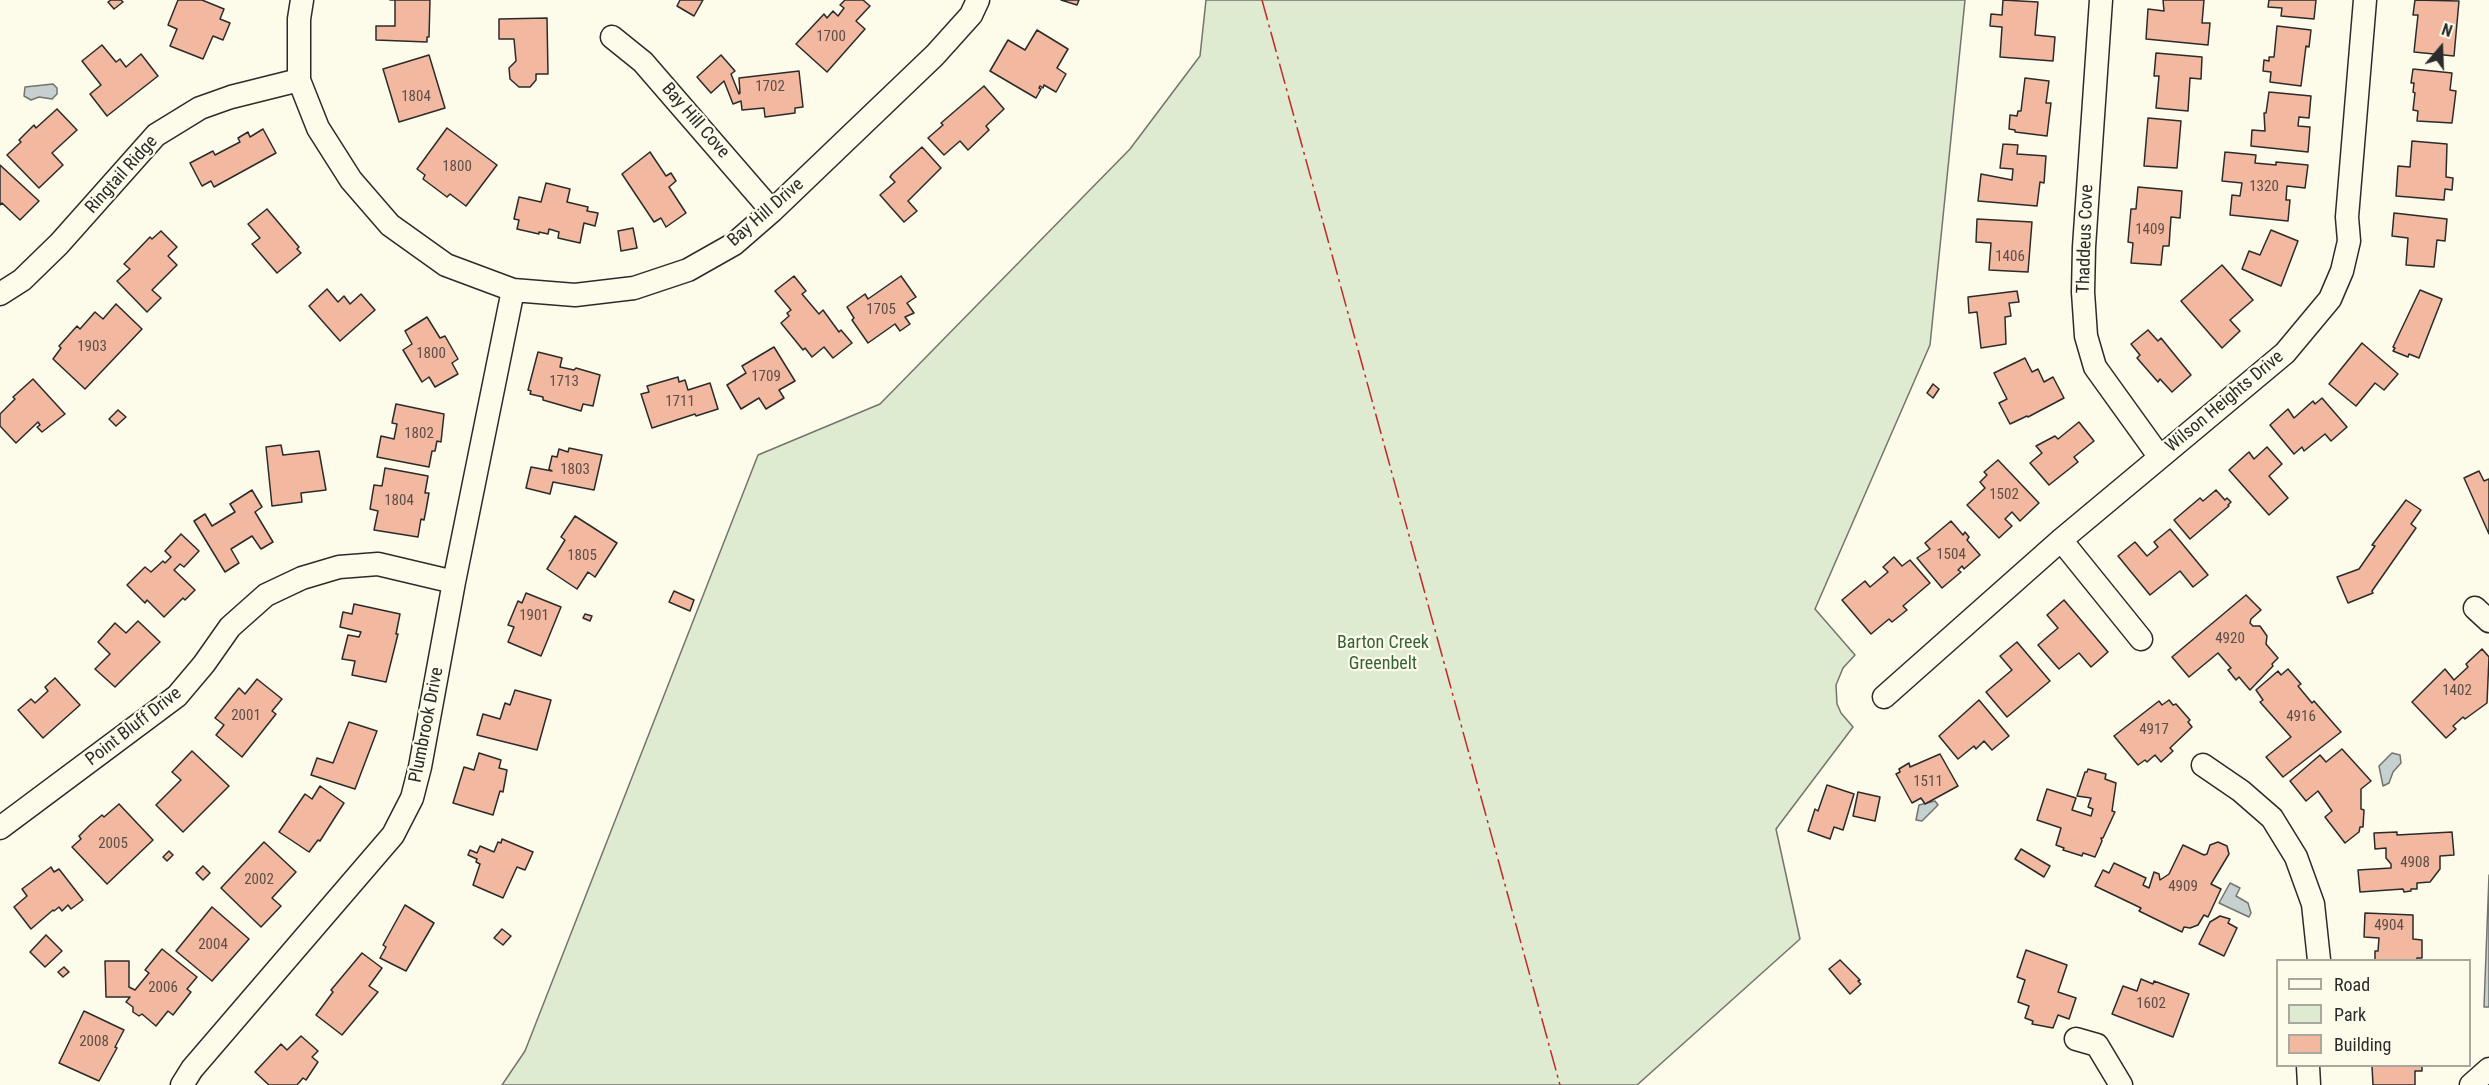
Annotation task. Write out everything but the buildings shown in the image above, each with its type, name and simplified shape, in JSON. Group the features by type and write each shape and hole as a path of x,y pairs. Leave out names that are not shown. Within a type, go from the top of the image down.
{"street":[{"path":"299,80 299,19 302,0"},
{"name":"Bay Hill Drive","path":"299,80 318,128 351,180 390,225 446,266 513,290 575,296 634,288 697,265 734,244 772,211 935,55 971,15 978,0"},
{"name":"Thaddeus Cove","path":"2101,0 2084,247 2083,292 2086,336 2095,367 2159,456"},
{"name":"Wilson Heights Drive","path":"1884,697 2061,540 2285,353 2330,299 2342,271 2349,241 2347,217 2365,0"},
{"name":"Bay Hill Cove","path":"612,37 643,62 772,211"},
{"name":"Ringtail Ridge","path":"0,294 22,280 59,244 156,135 200,108 231,97 299,80"},
{"name":"Plumbrook Drive","path":"182,1085 192,1070 393,836 412,798 513,290"},
{"path":"2061,540 2141,639"},
{"name":"Point Bluff Drive","path":"0,828 177,696 204,664 230,627 266,595 302,578 339,567 378,564 454,582"},
{"path":"2203,765 2241,791 2271,818 2296,856 2313,904 2319,959"},
{"path":"2076,1039 2097,1045 2121,1085"},
{"path":"2308,1067 2309,1085"},
{"path":"2471,1085 2489,1069"}],"green space":[{"name":"Barton Creek Greenbelt","path":"1206,0 1965,0 1930,345 1815,609 1855,655 1843,668 1836,685 1837,704 1841,713 1853,727 1776,829 1800,939 1637,1085 502,1085 525,1051 758,455 880,404 1130,149 1200,56"}],"shaded area":[{"path":"53,84 57,88 57,94 52,99 39,97 31,100 24,96 25,87"},
{"path":"2392,753 2400,755 2401,763 2393,772 2389,783 2383,786 2379,766"},
{"path":"1935,801 1938,805 1922,821 1916,820 1919,805"},
{"path":"2489,875 2489,1007 2484,1007"},
{"path":"2230,883 2240,888 2236,896 2248,903 2251,913 2249,917 2219,903"}],"power":[{"path":"1262,0 1560,1085"}]}
